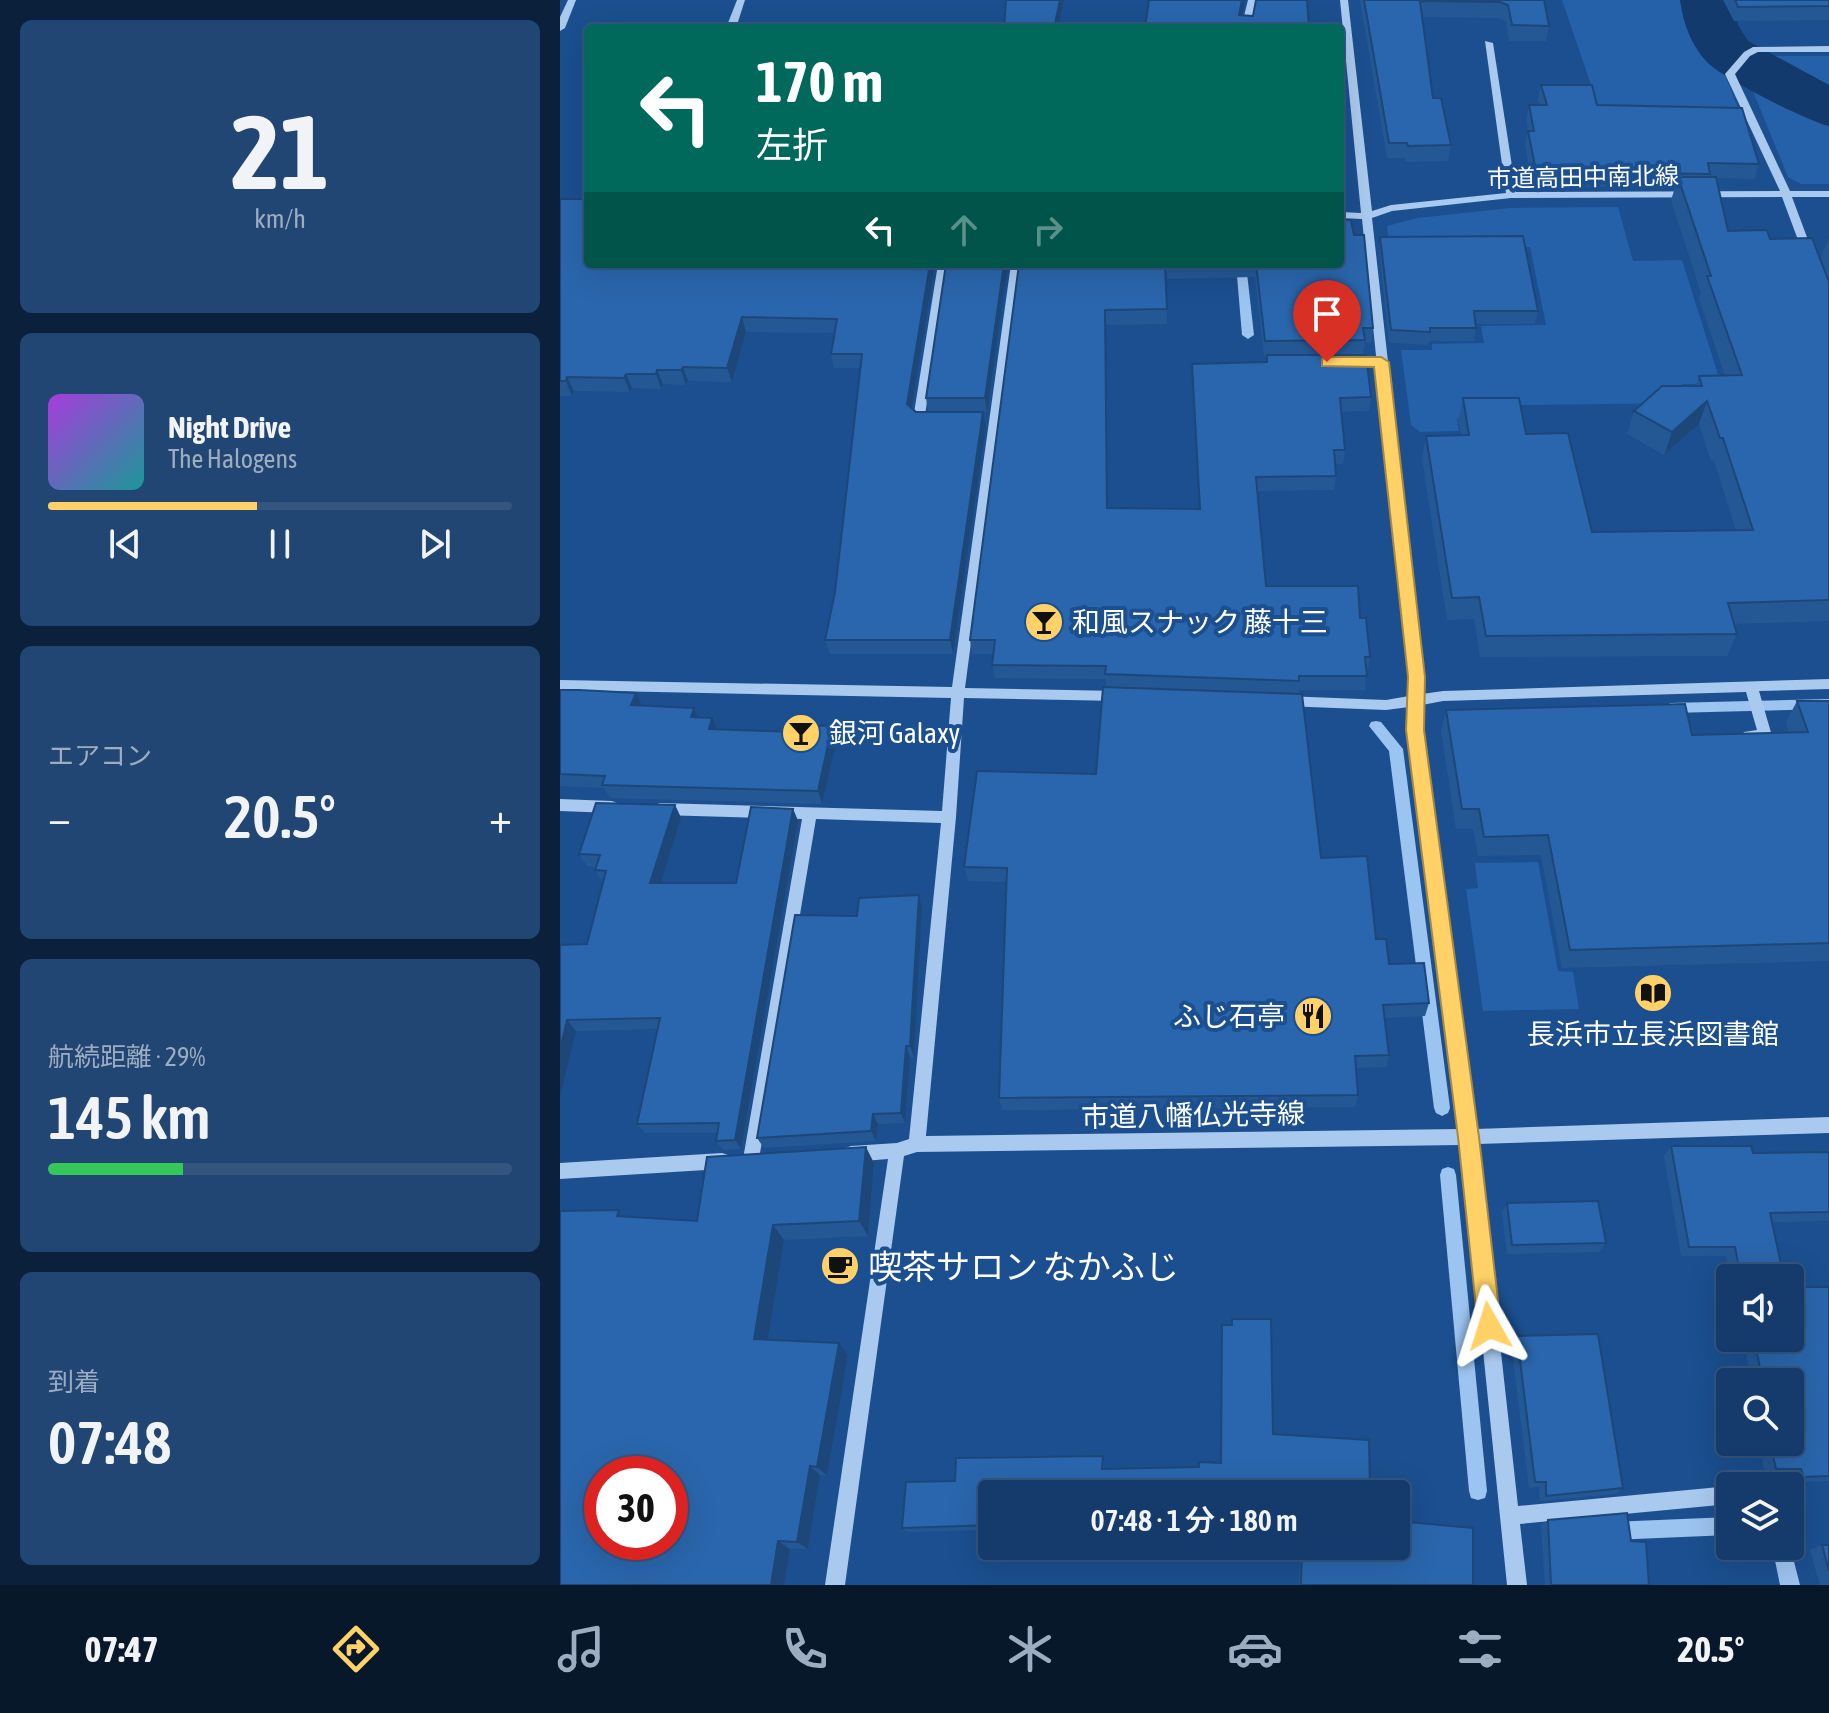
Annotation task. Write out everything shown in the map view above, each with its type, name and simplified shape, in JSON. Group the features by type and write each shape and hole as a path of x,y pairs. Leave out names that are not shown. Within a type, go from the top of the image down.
{"street":[{"path":"560,28 572,0"},
{"path":"732,24 741,0"},
{"path":"1247,24 1252,0"},
{"path":"1344,0 1368,216 1374,362 1416,677 1415,730 1469,1137 1517,1585"},
{"path":"1488,43 1511,195"},
{"path":"1813,268 1786,194 1730,74 1747,54 1756,49 1829,49"},
{"name":"市道高田中南北線","path":"1344,215 1368,216 1391,208 1511,195 1829,194"},
{"path":"934,419 919,419 942,268"},
{"path":"917,1144 949,817 958,690 1015,268"},
{"path":"981,419 996,419"},
{"path":"1275,701 1386,705 1443,696 1752,692 1829,684"},
{"path":"560,685 958,690 1133,696"},
{"path":"1735,736 1765,736 1752,692"},
{"path":"560,805 949,817"},
{"path":"560,1171 758,1159 810,815"},
{"name":"市道八幡仏光寺線","path":"839,1154 897,1151 917,1144 1469,1137 1829,1125"},
{"path":"835,1585 897,1151"},
{"path":"1510,1516 1716,1496"}],"shaded area":[{"path":"1562,0 1688,0 1696,38 1723,70 1743,121 1602,117"},
{"path":"1764,56 1829,56 1829,102 1756,62"},
{"path":"1749,72 1829,116 1829,184 1801,184 1788,177 1746,74"},
{"path":"1618,207 1633,261 1682,260 1721,384 1682,384 1687,403 1516,405 1518,419 1457,419 1459,431 1420,432 1411,425 1401,350 1432,350 1432,344 1484,343 1481,326 1546,325 1530,247 1390,248 1387,226 1417,218 1510,208"},
{"path":"1538,862 1558,971 1573,972 1579,1009 1483,1011 1466,889 1478,888 1475,863"}],"building":[{"path":"1006,0 1060,0 1055,24 1004,24"},
{"path":"1149,0 1242,0 1239,15 1253,16 1256,0 1307,0 1309,24 1146,24"},
{"path":"1364,0 1544,0 1549,26 1512,25 1508,5 1500,2 1420,1 1433,98 1441,98 1451,145 1408,146 1407,143 1389,143"},
{"path":"1735,0 1829,0 1829,6 1738,7"},
{"path":"1541,85 1592,85 1597,105 1742,108 1759,164 1708,163 1710,174 1536,171 1528,131 1534,131 1529,105 1547,105"},
{"path":"1678,177 1716,177 1728,231 1767,230 1770,239 1812,238 1829,282 1829,600 1728,603 1737,634 1486,636 1479,597 1452,598 1426,436 1469,435 1463,398 1519,398 1526,434 1568,433 1592,532 1753,530 1723,438 1720,438 1707,401 1672,432 1634,411 1662,386 1702,386 1699,376 1742,375 1707,276 1711,276"},
{"path":"560,199 584,199 584,268 929,268 907,404 916,412 983,412 950,640 825,640 835,592 862,354 831,354 837,319 742,317 727,368 683,367 681,370 657,370 656,374 626,374 624,378 567,377 566,381 560,381"},
{"path":"1344,220 1351,220 1354,235 1364,235 1373,328 1363,328 1365,340 1265,341 1256,268 1344,268"},
{"path":"1523,236 1538,311 1474,311 1476,328 1430,328 1430,332 1391,330 1380,237"},
{"path":"945,268 1003,268 985,398 926,398"},
{"path":"1018,268 1165,268 1167,309 1105,310 1107,508 1200,509 1192,364 1267,362 1267,355 1366,355 1371,397 1340,398 1345,450 1334,450 1336,476 1256,477 1266,586 1358,586 1360,618 1366,618 1370,657 1365,657 1367,676 1299,676 1299,681 1105,674 1106,666 992,665 995,640 970,640"},
{"path":"1103,687 1302,694 1321,858 1367,856 1376,939 1386,939 1389,964 1424,963 1429,1003 1383,1005 1389,1055 1355,1056 1358,1095 999,1098 1007,868 964,867 977,771 1096,774"},
{"path":"560,690 636,693 631,705 694,708 691,717 712,718 709,729 795,732 796,725 832,726 818,791 602,785 605,776 560,774"},
{"path":"1797,701 1829,701 1829,943 1570,950 1548,835 1484,837 1479,809 1462,809 1446,710 1685,704 1692,735 1808,732"},
{"path":"596,803 675,805 650,883 736,883 751,807 793,809 735,1140 716,1141 719,1123 637,1124 660,1018 567,1020 560,1050 560,945 587,944 606,871 595,870 600,855 579,854"},
{"path":"919,895 910,1046 906,1046 901,1113 873,1114 871,1131 757,1138 795,915 857,916 859,898"},
{"path":"1671,1146 1751,1146 1753,1153 1829,1152 1829,1212 1770,1213 1781,1264 1738,1264 1735,1247 1689,1247"},
{"path":"866,1147 859,1221 773,1225 754,1339 839,1343 817,1467 810,1466 797,1542 778,1541 771,1585 560,1585 560,1211 619,1210 617,1216 697,1221 707,1157"},
{"path":"1598,1201 1606,1243 1512,1245 1507,1203"},
{"path":"1804,1287 1829,1287 1829,1476 1804,1477 1801,1469 1776,1469 1773,1456 1804,1456 1804,1368 1760,1368 1757,1352 1804,1352"},
{"path":"1232,1319 1271,1319 1273,1434 1369,1440 1370,1480 978,1480 978,1525 902,1528 906,1482 955,1481 956,1458 1103,1456 1102,1469 1199,1467 1199,1462 1221,1463 1222,1325 1232,1325"},
{"path":"1598,1334 1623,1488 1546,1496 1546,1482 1535,1482 1517,1336"},
{"path":"1627,1513 1631,1541 1646,1542 1649,1585 1551,1585 1548,1520"},
{"path":"1410,1522 1473,1528 1473,1585 1301,1585 1302,1560 1410,1560"},
{"path":"1822,1545 1829,1545 1829,1571"}],"waterway":[{"path":"1707,0 1711,25 1728,52 1829,109"},
{"path":"1241,268 1248,335"},
{"path":"1670,708 1829,704"},
{"path":"1376,726 1396,749 1442,1108"},
{"path":"1448,1175 1478,1491"},
{"path":"1611,1531 1716,1527"},
{"path":"1784,1560 1790,1585"}],"place":[{"name":"和風スナック 藤十三","path":"1044,622"},
{"name":"銀河 Galaxy","path":"801,733"},
{"name":"長浜市立長浜図書館","path":"1653,993"},
{"name":"ふじ石亭","path":"1313,1016"},
{"name":"喫茶サロン なかふじ","path":"840,1266"}],"route":[{"path":"1327,362 1381,362 1416,677 1415,730 1469,1137 1489,1326"}]}
